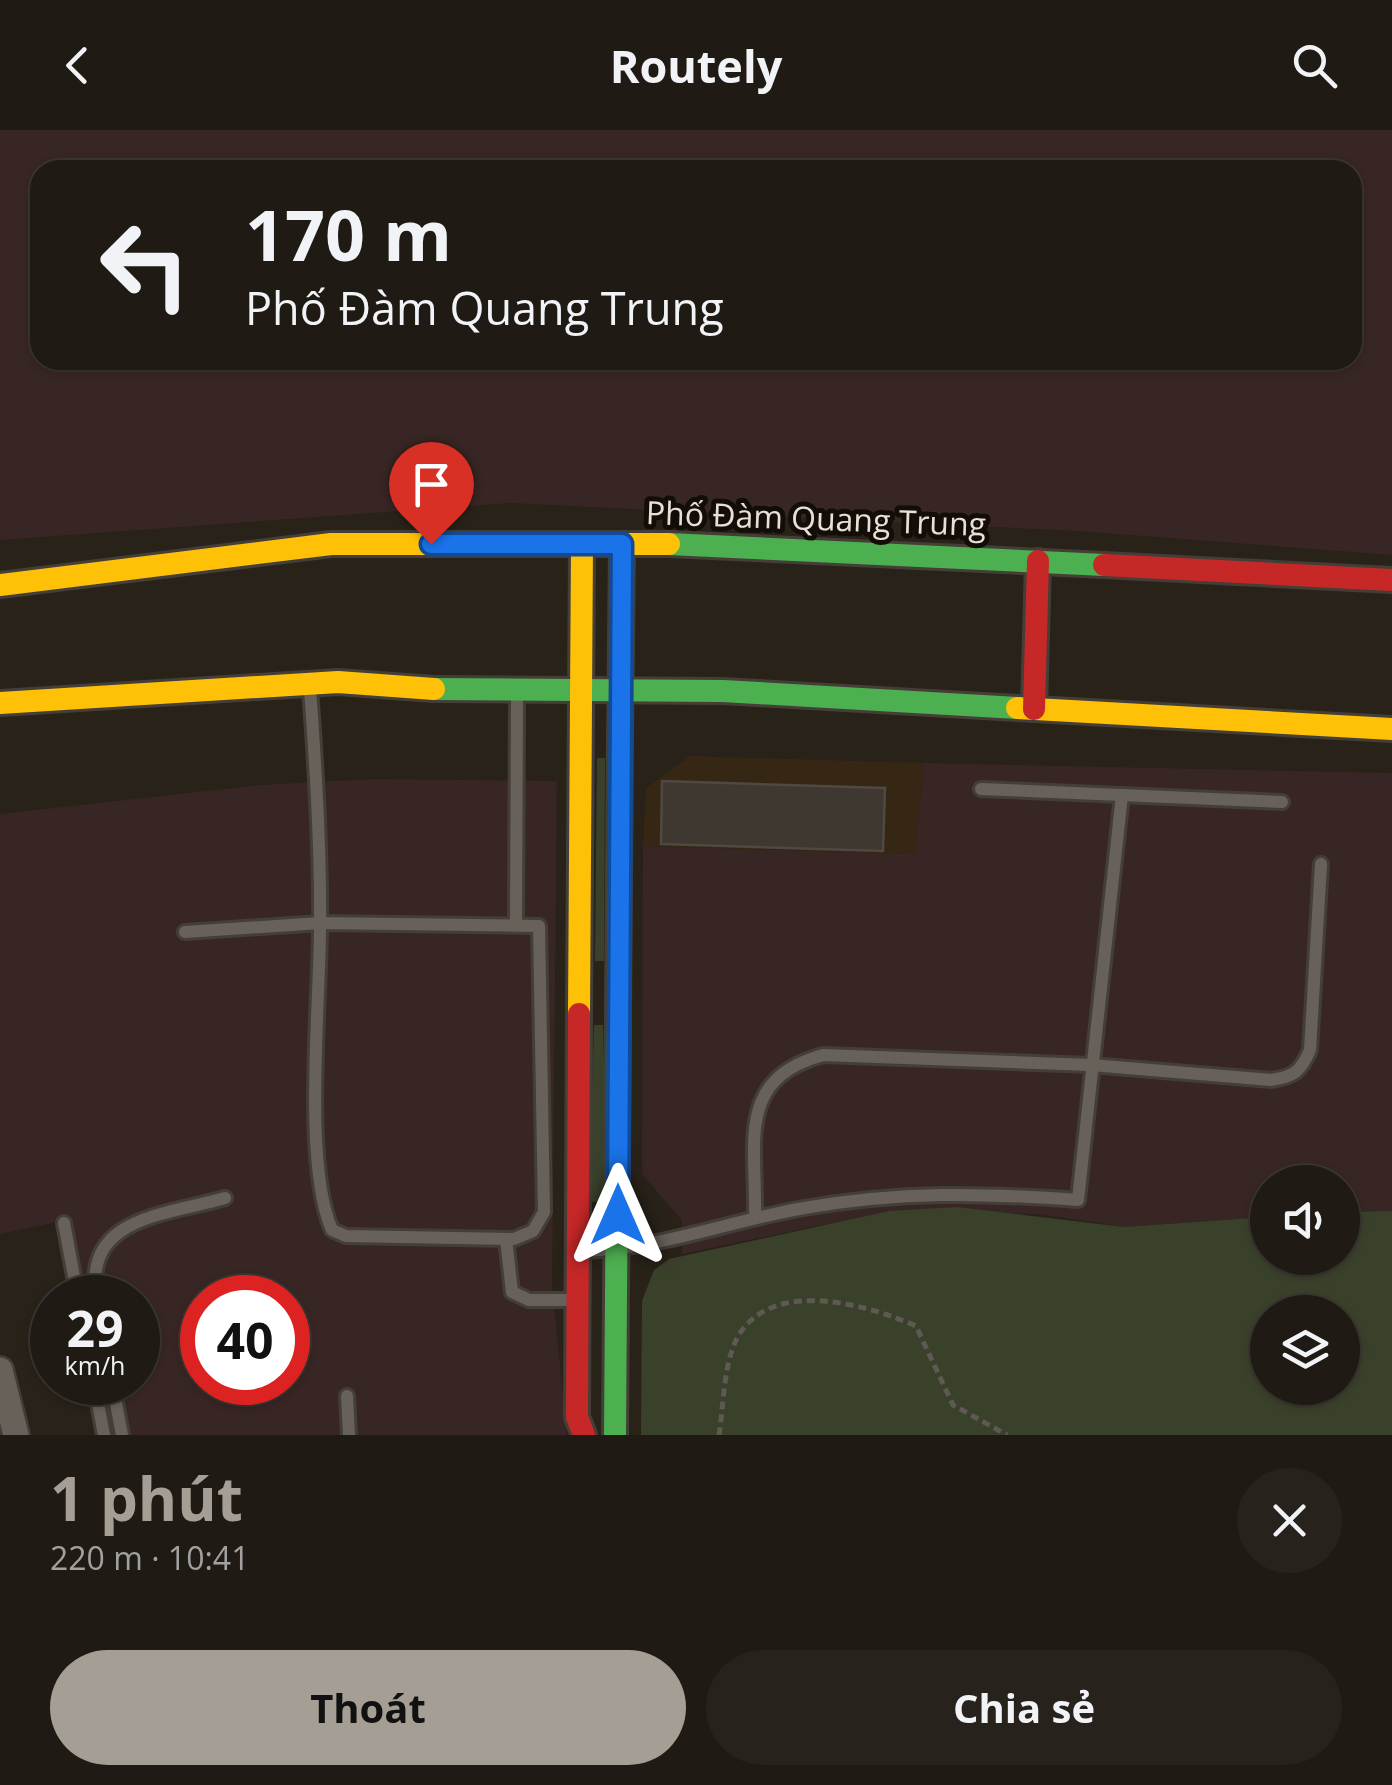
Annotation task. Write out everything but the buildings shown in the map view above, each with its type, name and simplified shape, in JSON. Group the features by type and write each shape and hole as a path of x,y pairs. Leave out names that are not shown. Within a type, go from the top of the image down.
{"main road":[{"name":"Phố Đàm Quang Trung","path":"0,584 330,544 722,544 1392,580"},
{"path":"582,544 577,1418 584,1435"},
{"path":"615,1435 622,544"},
{"path":"1034,709 1038,561"},
{"path":"0,703 309,683 517,692 723,692 1392,729"},
{"path":"579,990 620,990"}],"street":[{"path":"0,1370 16,1435"}],"lane":[{"path":"185,932 320,922 539,926 544,1212 533,1232 506,1239 346,1236 332,1230 317,1166 320,922 309,683"},
{"path":"516,924 517,692"},
{"path":"981,789 1282,802"},
{"path":"578,1251 618,1250 755,1218 883,1196 938,1192 1078,1200 1122,795"},
{"path":"755,1218 758,1108 769,1082 792,1064 823,1055 1291,1078 1303,1068 1310,1050 1321,864"},
{"path":"96,1275 96,1257 108,1236 127,1226 225,1198"},
{"path":"64,1223 74,1275"},
{"path":"506,1239 512,1292 529,1300 578,1300"},
{"path":"347,1396 349,1435"},
{"path":"98,1405 104,1435"},
{"path":"116,1405 122,1435"}],"path":[{"path":"720,1435 740,1332 768,1307 823,1300 916,1326 953,1406 1007,1435"}],"shaded area":[{"path":"0,130 1392,130 1392,555 1078,531 511,503 0,540"},
{"path":"690,756 924,763 915,854 643,846 646,788"},
{"path":"924,763 1392,773 1392,1211 1360,1212 1360,1165 1250,1165 1250,1218 1124,1227 1039,1214 889,1211 682,1254 682,1220 642,1174 643,846 915,854"},
{"path":"373,779 557,781 552,1285 567,1435 108,1435 103,1405 160,1405 160,1275 78,1275 67,1220 0,1234 0,814 261,785"}],"green space":[{"path":"597,758 605,758 604,961 595,961"},
{"path":"594,1025 603,1025 608,1202 589,1202"},
{"path":"957,1207 1124,1227 1250,1218 1250,1275 1360,1275 1360,1212 1392,1211 1392,1435 641,1435 642,1301 654,1270 669,1259 889,1211"}],"traffic: fast":[{"path":"669,544 1104,565"},
{"path":"434,689 723,691 1017,708"},
{"path":"615,1435 620,740"}],"traffic: slow":[{"path":"0,585 331,544 669,544"},
{"path":"579,1014 582,544"},
{"path":"620,740 622,544"},
{"path":"0,703 338,682 434,689"},
{"path":"1017,708 1392,729"}],"traffic: jam":[{"path":"1034,709 1038,561"},
{"path":"1104,565 1392,580"},
{"path":"579,1014 577,1417 584,1435"}],"route":[{"path":"431,544 622,544 618,1215"}]}
